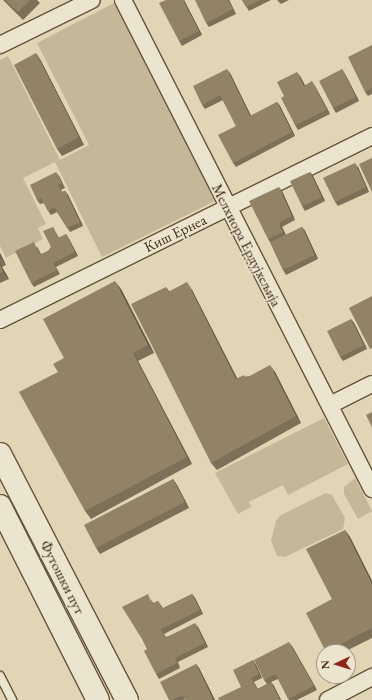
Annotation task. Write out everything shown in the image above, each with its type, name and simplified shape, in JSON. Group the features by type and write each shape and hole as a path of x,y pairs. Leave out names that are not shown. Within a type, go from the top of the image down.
{"main road":[{"name":"Футошки пут","path":"0,454 127,700"},
{"name":"Футошки пут","path":"0,506 98,700"}],"street":[{"path":"0,45 92,0"},
{"name":"Мелхиора Ердујхељија","path":"123,0 372,489"},
{"name":"Киш Ернеа","path":"0,320 372,136"},
{"path":"330,405 372,384"},
{"path":"328,700 372,678"}],"lane":[{"path":"0,676 12,700"}],"shaded area":[{"path":"114,3 215,201 102,257 55,162 23,178 46,224 38,228 43,239 6,258 0,246 0,60 8,56 60,160 89,145 37,43"},
{"path":"324,418 348,464 288,495 283,485 249,502 251,507 238,514 215,473"},
{"path":"355,478 372,511 358,519 344,494 344,487"},
{"path":"326,493 332,495 345,518 343,529 285,557 277,556 271,541 276,521 281,515"}],"building":[{"path":"5,0 30,0 18,12"},
{"path":"166,0 183,0 199,31 179,41 159,3"},
{"path":"195,0 228,0 233,9 206,23"},
{"path":"242,0 260,0 246,7"},
{"path":"372,45 372,88 365,92 348,57"},
{"path":"36,53 79,137 57,149 14,65"},
{"path":"227,69 250,116 277,102 292,132 233,163 218,135 236,126 220,95 202,105 193,86"},
{"path":"342,69 356,97 333,108 319,81"},
{"path":"297,72 304,86 312,81 327,110 295,125 281,98 284,96 277,82"},
{"path":"372,158 372,192 359,164"},
{"path":"355,163 366,187 335,202 323,178"},
{"path":"56,172 62,183 58,185 61,192 65,191 80,222 67,228 54,207 48,211 41,198 37,200 30,185"},
{"path":"310,172 322,197 302,206 290,181"},
{"path":"279,187 292,216 279,223 283,232 268,239 249,201"},
{"path":"53,227 58,238 66,234 75,252 53,263 57,270 31,283 15,251 34,242 40,255 48,251 51,247 43,231"},
{"path":"302,227 315,255 283,270 270,242"},
{"path":"0,265 3,272 0,273"},
{"path":"115,281 148,345 133,353 187,457 85,511 19,392 58,372 53,364 64,358 43,319"},
{"path":"187,282 236,379 244,375 246,378 270,365 296,416 211,463 131,304 166,287 168,292"},
{"path":"372,296 372,348 370,349 349,308"},
{"path":"351,319 364,345 340,357 327,331"},
{"path":"372,412 372,427 366,415"},
{"path":"173,479 185,502 96,548 84,525"},
{"path":"345,530 372,584 372,628 341,644 322,644 306,613 332,599 306,549"},
{"path":"148,594 152,604 158,601 162,609 192,594 200,610 161,629 165,638 195,623 205,643 175,658 177,663 156,674 144,651 147,649 142,639 122,607"},
{"path":"289,642 314,686 288,699 276,674 264,680 254,660"},
{"path":"253,660 259,674 251,678 257,689 271,682 280,700 219,700 218,698 241,687 233,670"},
{"path":"196,664 213,699 185,700 183,695 169,700 160,682"}]}
